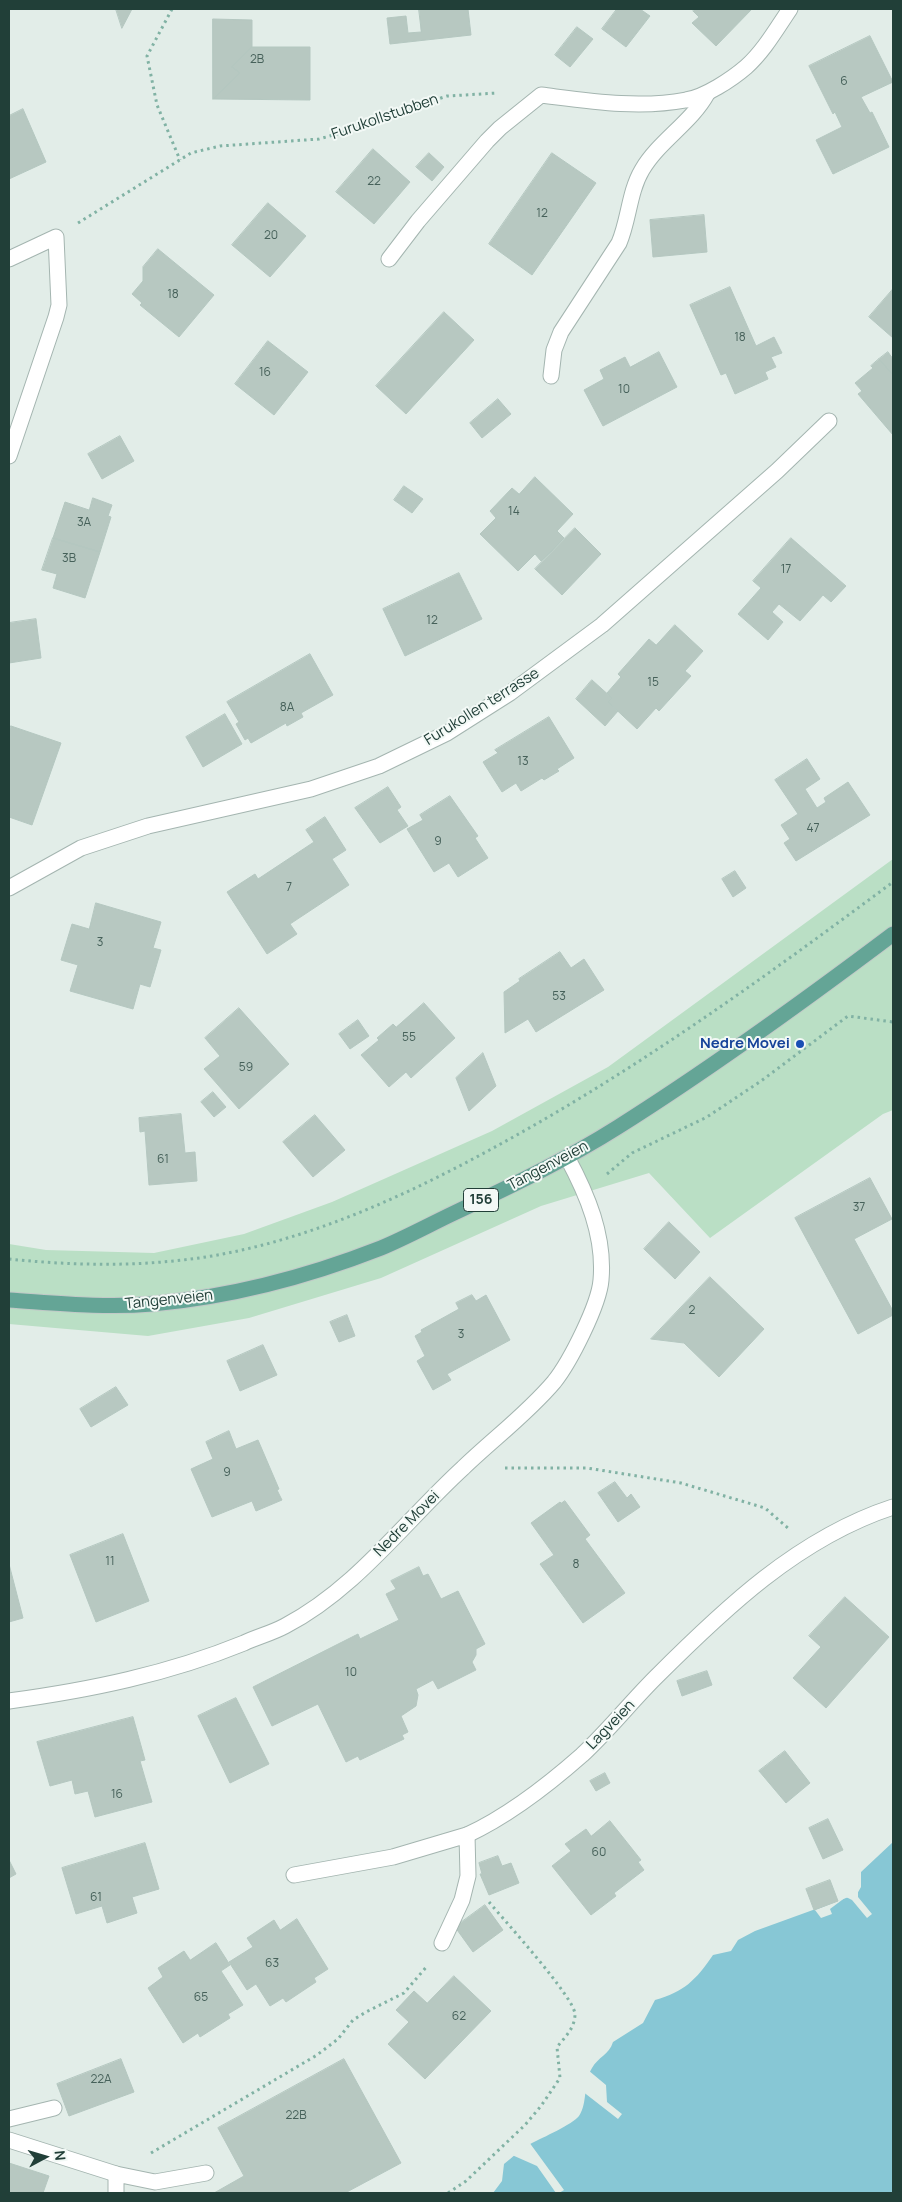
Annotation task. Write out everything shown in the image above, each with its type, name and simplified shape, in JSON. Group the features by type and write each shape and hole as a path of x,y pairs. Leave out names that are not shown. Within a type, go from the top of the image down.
{"main road":[{"name":"Tangenveien","path":"9,1300 77,1305 150,1304 210,1297 268,1285 307,1274 383,1247 491,1196 618,1128 779,1018 893,934"}],"street":[{"path":"389,259 418,221 487,141 541,95 601,103 636,104 687,100 707,94 746,67 790,9"},
{"path":"551,376 554,350 561,332 618,243 625,228 634,188 641,170 662,144 701,104 707,94"},
{"path":"9,259 56,237 59,305 9,456"},
{"name":"Furukollen terrasse","path":"9,888 81,848 148,826 311,789 379,766 447,733 517,688 602,625 777,471 829,421"},
{"name":"Nedre Movei","path":"9,1701 76,1692 144,1677 201,1661 285,1626 323,1601 368,1563 462,1468 522,1416 555,1380 570,1358 589,1318 601,1282 599,1240 586,1193 567,1157"},
{"name":"Lagveien","path":"294,1876 393,1858 467,1835 509,1813 582,1755 656,1678 754,1585 785,1562 842,1529 893,1507"},
{"path":"442,1943 462,1900 468,1876 467,1835"},
{"path":"9,2119 54,2108"},
{"path":"9,2140 116,2174 155,2182 206,2173"},
{"path":"116,2174 116,2193"}],"path":[{"path":"172,9 147,56 157,105 180,160"},
{"name":"Furukollstubben","path":"56,237 191,153 220,146 319,140 447,96 491,93 541,95"},
{"path":"9,1259 54,1264 127,1264 210,1256 277,1240 345,1218 410,1192 564,1109 661,1048 776,970 893,882"},
{"path":"586,1193 632,1153 707,1117 761,1081 848,1016 893,1022"},
{"path":"462,1468 587,1468 681,1483 766,1508 810,1548"},
{"path":"448,2193 466,2181 525,2125 541,2106 560,2078 557,2047 572,2028 575,2013 563,1992 468,1876"},
{"path":"116,2174 316,2055 338,2039 353,2020 404,1993 423,1972 442,1943"}],"green space":[{"path":"893,859 893,1110 883,1114 710,1238 649,1173 541,1206 381,1278 249,1318 148,1336 9,1324 9,1244 46,1250 154,1253 244,1234 332,1202 492,1131 608,1067"}],"water":[{"path":"893,1842 893,2193 493,2193 502,2181 504,2164 528,2145 564,2127 579,2116 584,2105 587,2080 592,2068 609,2050 613,2042 643,2023 655,2000 682,1989 695,1978 713,1955 731,1951 738,1940 755,1931 857,1894 861,1887 861,1872"}],"pier":[{"path":"858,1887 858,1897 872,1914 867,1918 852,1900 846,1897 830,1909 832,1914 821,1918 815,1910 838,1901 837,1898 855,1892"},
{"path":"588,2070 606,2085 607,2102 622,2114 618,2119 582,2091"},
{"path":"529,2142 564,2190 556,2193 537,2166 512,2155"}],"building":[{"path":"116,9 132,9 122,28"},
{"path":"419,9 468,9 471,35 390,44 387,18 406,16 408,33 421,32"},
{"path":"617,9 640,9 650,16 626,47 602,29"},
{"path":"695,9 752,9 716,46 692,23 699,17 693,11"},
{"path":"213,19 252,20 252,47 232,67 240,73 213,99"},
{"path":"577,27 593,39 570,67 555,55"},
{"path":"870,36 893,82 861,97 870,113 872,112 889,147 833,174 816,140 842,127 835,112 833,114 809,66"},
{"path":"252,47 310,47 310,100 213,99 240,73 232,67"},
{"path":"23,109 46,162 9,179 9,116"},
{"path":"373,149 410,182 374,224 336,192"},
{"path":"429,153 444,167 432,181 416,167"},
{"path":"552,153 596,183 532,275 489,244"},
{"path":"268,203 306,236 270,277 232,245"},
{"path":"704,215 707,252 653,257 650,220"},
{"path":"158,249 214,295 179,337 140,305 142,303 132,294 143,281 143,267"},
{"path":"730,287 756,346 774,337 782,353 771,357 776,367 765,372 768,379 735,394 726,373 721,375 690,305"},
{"path":"893,289 893,338 869,317"},
{"path":"444,312 474,340 406,414 376,386"},
{"path":"268,341 308,372 274,415 235,384"},
{"path":"659,352 677,387 603,426 584,390 604,379 600,370 625,357 630,367"},
{"path":"888,352 893,359 893,375 879,359"},
{"path":"879,359 893,375 893,435 858,394 862,391 855,383 873,368 871,366"},
{"path":"498,399 511,414 482,438 470,423"},
{"path":"120,436 134,461 102,479 88,454"},
{"path":"535,477 573,514 557,531 564,538 541,561 535,554 518,571 480,534 496,518 490,511 512,488 519,494"},
{"path":"404,486 423,499 412,513 394,500"},
{"path":"93,498 112,505 108,516 111,517 100,552 53,538 65,502 89,510"},
{"path":"575,528 601,554 562,595 535,569"},
{"path":"53,538 100,552 85,598 53,588 57,574 42,570"},
{"path":"791,538 846,586 831,602 823,595 800,621 779,604 772,612 783,622 768,640 738,614 761,588 753,581"},
{"path":"459,573 482,619 405,656 383,609"},
{"path":"36,619 41,658 9,663 9,623"},
{"path":"675,625 703,651 685,671 691,676 659,711 656,708 637,729 608,702 612,698 607,693 621,677 618,674 649,639 656,645"},
{"path":"310,654 333,695 301,713 303,717 287,726 286,723 251,743 248,738 245,740 236,724 239,722 227,702"},
{"path":"592,680 612,698 608,702 618,711 605,726 576,699"},
{"path":"225,714 242,744 203,767 186,737"},
{"path":"549,717 574,758 557,769 559,771 544,780 542,778 521,791 516,783 502,792 483,762 498,753 495,750"},
{"path":"11,726 61,743 32,825 9,817 9,731"},
{"path":"807,759 820,779 805,789 817,808 826,802 824,798 848,782 870,815 796,861 784,843 790,839 781,825 798,814 775,780"},
{"path":"388,787 401,807 397,810 408,826 380,843 355,808"},
{"path":"450,796 478,836 475,838 488,858 458,877 449,863 434,872 407,829 423,820 420,815"},
{"path":"325,817 346,850 332,859 349,885 290,924 297,934 267,954 227,892 255,874 258,879 314,842 306,830"},
{"path":"735,871 746,888 733,897 722,879"},
{"path":"96,903 161,922 153,948 161,950 150,987 140,984 133,1009 70,991 78,965 61,960 72,924 89,929"},
{"path":"560,952 571,968 584,959 604,990 536,1032 528,1019 505,1033 504,992 520,981 519,979"},
{"path":"424,1003 455,1038 411,1078 406,1072 389,1087 361,1055 379,1040 377,1038 393,1024 396,1027"},
{"path":"239,1008 289,1064 239,1109 204,1069 220,1056 205,1038"},
{"path":"358,1020 369,1036 350,1049 339,1034"},
{"path":"483,1053 496,1086 469,1111 456,1078"},
{"path":"213,1092 226,1107 214,1117 201,1102"},
{"path":"181,1114 185,1153 195,1152 197,1181 149,1185 145,1131 140,1132 139,1118"},
{"path":"315,1115 345,1150 313,1177 283,1142"},
{"path":"870,1178 892,1219 854,1239 893,1311 893,1315 858,1334 795,1218"},
{"path":"669,1222 700,1252 675,1279 644,1249"},
{"path":"710,1277 764,1329 719,1377 684,1343 651,1339"},
{"path":"472,1295 476,1301 486,1295 510,1340 447,1374 451,1380 433,1390 417,1361 425,1356 415,1336 422,1332 421,1330 459,1309 456,1303"},
{"path":"347,1315 355,1336 339,1342 330,1322"},
{"path":"263,1345 277,1375 240,1391 227,1361"},
{"path":"116,1387 128,1405 91,1427 80,1409"},
{"path":"229,1431 236,1449 258,1440 282,1500 256,1511 252,1501 212,1517 191,1469 213,1459 206,1442"},
{"path":"615,1482 627,1498 631,1494 640,1507 618,1522 598,1493"},
{"path":"565,1501 590,1535 585,1539 625,1593 583,1623 540,1564 554,1555 531,1523 560,1502"},
{"path":"123,1534 149,1601 96,1622 70,1555"},
{"path":"9,1564 23,1618 9,1622"},
{"path":"419,1567 423,1576 428,1574 441,1599 458,1591 485,1644 476,1649 476,1655 472,1662 476,1670 438,1689 433,1680 416,1689 418,1695 416,1706 401,1716 408,1732 402,1735 404,1739 360,1760 358,1756 346,1762 318,1704 272,1726 253,1687 358,1634 360,1639 399,1620 386,1594 396,1589 391,1581"},
{"path":"845,1597 889,1637 826,1708 793,1678 821,1647 809,1636"},
{"path":"707,1671 712,1685 682,1696 677,1681"},
{"path":"236,1698 269,1764 230,1783 198,1716"},
{"path":"133,1717 145,1760 140,1761 152,1802 95,1817 88,1791 75,1794 72,1780 50,1786 37,1742"},
{"path":"785,1751 810,1783 786,1803 759,1771"},
{"path":"605,1773 610,1783 596,1791 590,1781"},
{"path":"828,1819 843,1850 823,1859 809,1828"},
{"path":"610,1821 641,1860 638,1862 644,1870 614,1893 616,1896 591,1915 552,1866 571,1851 565,1844 586,1829 591,1836"},
{"path":"145,1843 159,1889 132,1897 137,1913 107,1923 102,1906 76,1914 62,1868"},
{"path":"498,1856 502,1866 511,1863 519,1883 489,1895 480,1874 482,1874 479,1863"},
{"path":"9,1860 16,1874 9,1878"},
{"path":"830,1880 838,1901 814,1910 806,1889"},
{"path":"485,1905 503,1930 473,1952 455,1927"},
{"path":"297,1919 328,1969 314,1978 316,1982 286,2002 283,1998 270,2006 256,1984 247,1990 229,1962 253,1947 247,1938 274,1920 280,1930"},
{"path":"216,1943 230,1965 221,1971 243,2005 228,2014 230,2018 200,2037 198,2033 183,2043 148,1988 163,1977 158,1968 184,1951 190,1960"},
{"path":"454,1976 491,2011 425,2079 388,2044 409,2022 396,2010 414,1991 427,2003"},
{"path":"121,2059 134,2092 69,2116 57,2084"},
{"path":"344,2059 401,2163 345,2193 214,2193 244,2176 218,2128"},
{"path":"9,2163 49,2176 43,2193 9,2193"}],"place":[{"name":"Nedre Movei","path":"800,1044"}]}
